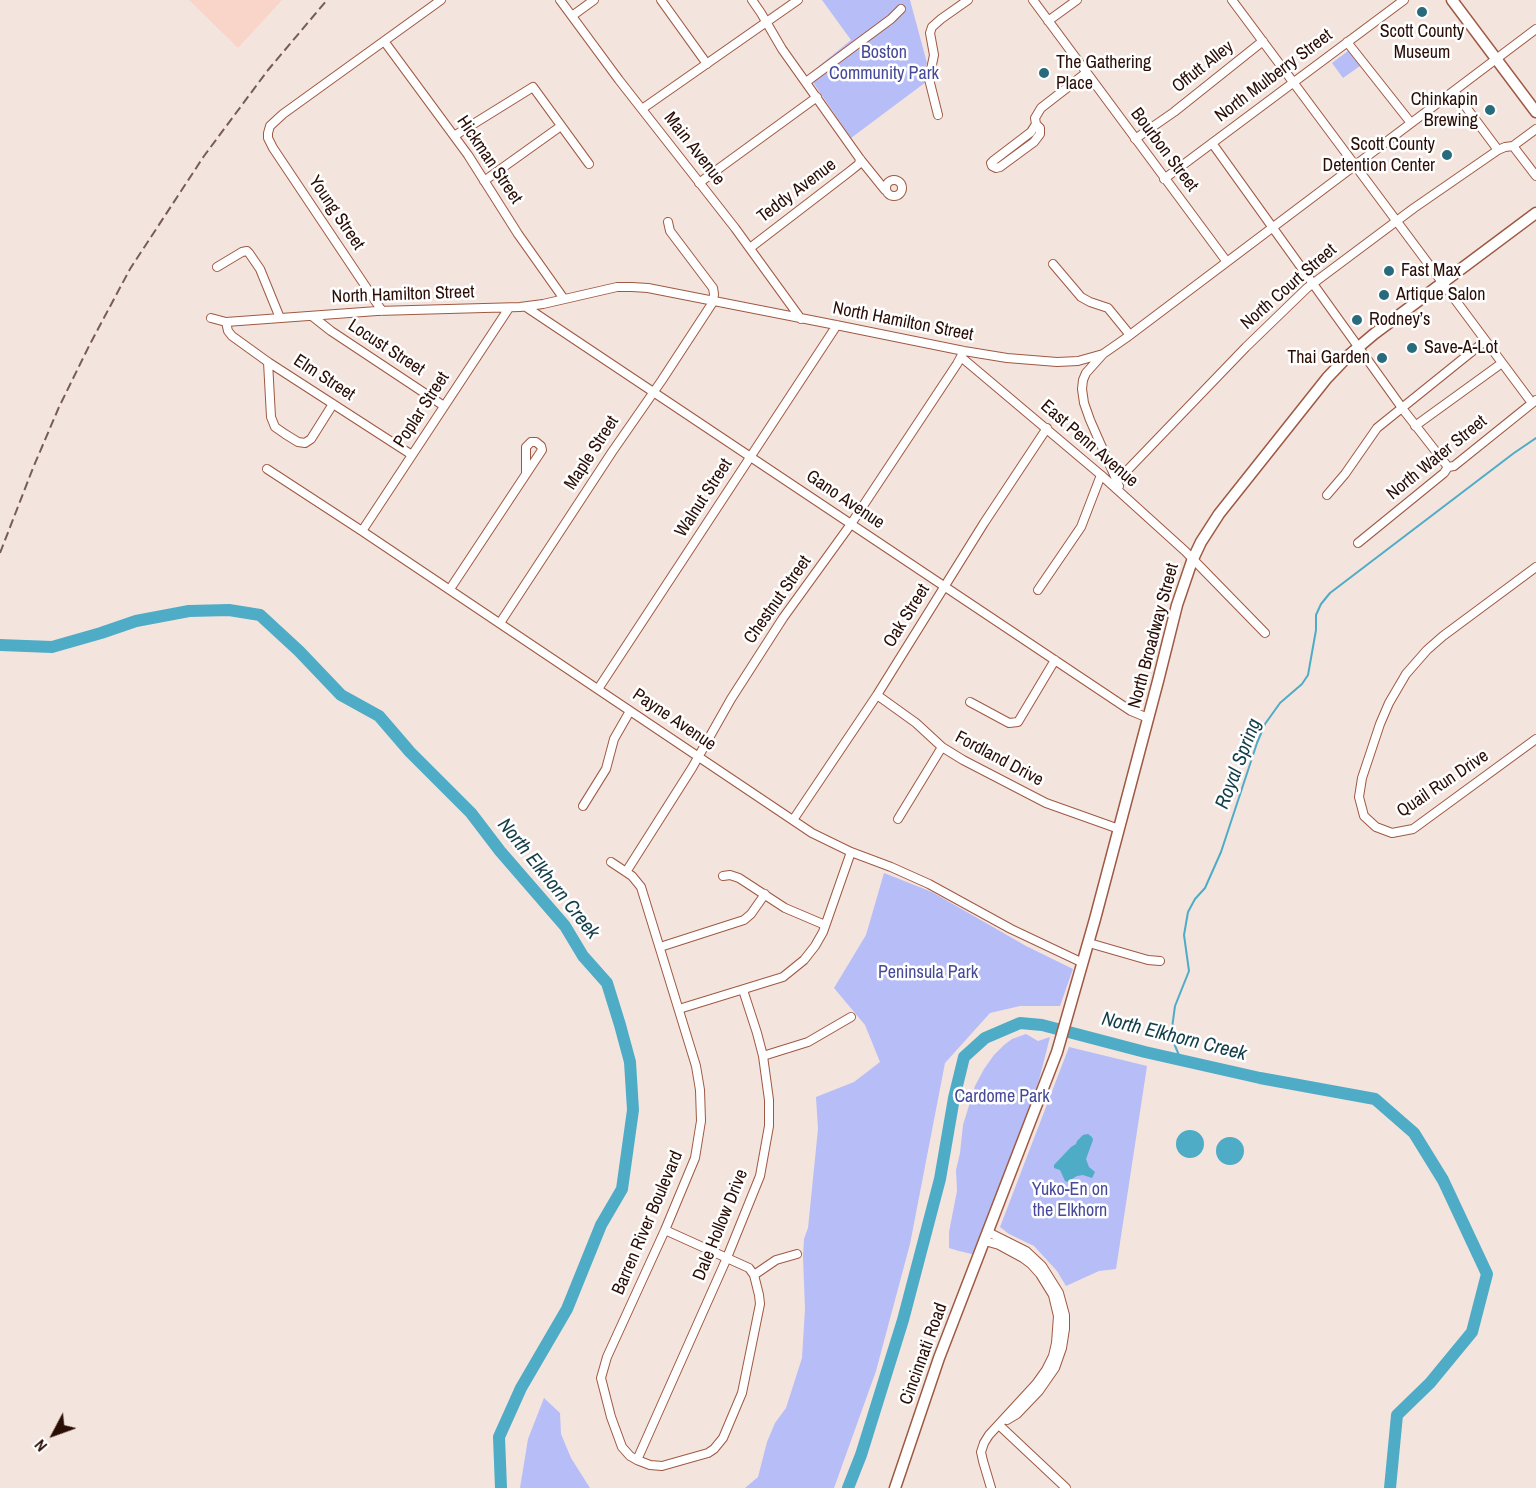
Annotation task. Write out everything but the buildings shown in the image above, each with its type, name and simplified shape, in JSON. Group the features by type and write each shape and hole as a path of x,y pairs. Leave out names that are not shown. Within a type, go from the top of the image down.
{"main road":[{"path":"1452,0 1536,112"},
{"name":"North Broadway Street","path":"1057,1052 1089,944 1177,605 1205,533 1328,378 1358,346 1536,213"},
{"name":"Cincinnati Road","path":"895,1488 939,1358 1057,1052"}],"street":[{"path":"384,41 441,0"},
{"name":"Main Avenue","path":"560,0 750,248 801,319"},
{"path":"572,16 594,0"},
{"path":"661,0 707,63"},
{"path":"752,0 782,49 860,159 885,190"},
{"path":"642,109 798,0"},
{"path":"938,115 929,79 934,55 930,33 932,27 940,19 968,0"},
{"name":"Bourbon Street","path":"1033,0 1227,262"},
{"path":"1048,21 1077,0"},
{"path":"1232,0 1502,363 1534,401"},
{"name":"North Mulberry Street","path":"1164,179 1404,0"},
{"path":"806,82 891,19 901,9"},
{"name":"North Hamilton Street","path":"212,318 226,322 382,311 526,307 617,287 632,287 648,288 837,325 962,354 1057,362 1078,361 1103,354 1130,335 1536,29"},
{"name":"Young Street","path":"382,311 273,148 268,132 270,126 282,114 384,41"},
{"name":"Hickman Street","path":"384,41 454,136 564,299"},
{"name":"Offutt Alley","path":"1135,139 1174,112 1263,41"},
{"path":"1347,42 1411,123"},
{"path":"1036,124 1031,132 993,161 992,166 1000,167 1035,142 1040,134 1040,128 1035,118 1041,108 1086,73"},
{"path":"454,136 533,87 589,164"},
{"path":"1454,91 1498,150"},
{"path":"699,183 817,97"},
{"path":"484,181 561,126"},
{"name":"North Court Street","path":"1117,481 1246,346 1313,284 1396,221 1498,150 1513,146 1536,129"},
{"path":"1212,143 1401,406 1448,467"},
{"path":"1513,146 1536,176"},
{"name":"Teddy Avenue","path":"750,248 859,164 860,159"},
{"path":"668,222 670,231 713,288 713,302"},
{"path":"217,267 247,251 260,269 280,318"},
{"path":"1053,264 1081,297 1108,308 1130,335"},
{"name":"Maple Street","path":"500,623 713,302"},
{"name":"Gano Avenue","path":"526,307 1131,711 1148,718"},
{"name":"Poplar Street","path":"362,531 509,308"},
{"name":"Locust Street","path":"312,316 318,323 444,406"},
{"name":"Elm Street","path":"226,322 232,336 268,362 412,455"},
{"name":"Walnut Street","path":"598,689 837,325"},
{"path":"1327,495 1345,474 1377,428 1401,406 1485,340"},
{"name":"East Penn Avenue","path":"962,354 1193,559 1265,633"},
{"name":"Chestnut Street","path":"626,872 783,618 850,524 962,354"},
{"path":"1083,380 1086,373 1103,354"},
{"path":"1078,361 1083,380 1084,403 1121,493"},
{"path":"268,362 271,417 275,427 297,442 305,443 310,439 333,404"},
{"path":"1416,426 1502,363"},
{"name":"North Water Street","path":"1358,543 1444,473 1448,467 1454,466 1534,401"},
{"name":"Oak Street","path":"793,820 877,695 984,523 1047,428"},
{"name":"Payne Avenue","path":"267,469 821,838 929,884 1011,929 1083,963"},
{"path":"450,589 526,473"},
{"path":"1038,590 1081,526 1101,475"},
{"name":"Quail Run Drive","path":"1536,567 1443,636 1406,674 1380,724 1362,778 1359,797 1364,816 1376,827 1392,833 1413,829 1536,739"},
{"path":"970,702 1009,723 1018,722 1056,660"},
{"name":"Fordland Drive","path":"877,695 916,723 942,747 963,760 1046,803 1119,829"},
{"path":"584,806 606,769 614,739 630,711"},
{"path":"897,819 942,747"},
{"path":"679,1009 783,977 804,960 815,946 825,925 851,852"},
{"name":"Barren River Boulevard","path":"610,862 626,872 641,887 696,1066 700,1090 701,1121 695,1158 607,1358 601,1378 611,1418 622,1447 637,1460"},
{"path":"723,876 730,875 739,878 791,911 825,925"},
{"path":"660,947 744,920 765,894"},
{"path":"1089,944 1148,960 1160,961"},
{"name":"Dale Hollow Drive","path":"637,1460 760,1176 769,1126 769,1100 763,1056 743,990"},
{"path":"763,1056 807,1042 851,1017"},
{"path":"637,1460 650,1465 662,1466 708,1453 723,1438 742,1393 760,1304 754,1275 748,1268 665,1230"},
{"path":"986,1236 1026,1251 1042,1266 1059,1293 1065,1315 1062,1348 1056,1368 1039,1391 989,1435 981,1452 991,1488"},
{"path":"754,1275 776,1260 797,1254"},
{"path":"999,1425 1066,1488"}],"shaded area":[{"path":"189,0 282,0 238,48"},
{"path":"1190,1130 1200,1134 1204,1144 1200,1154 1190,1158 1180,1154 1176,1144 1180,1134"},
{"path":"1088,1134 1093,1140 1086,1159 1089,1167 1095,1172 1092,1178 1083,1175 1067,1182 1060,1170 1054,1168 1054,1165 1083,1135"},
{"path":"1230,1137 1240,1141 1244,1151 1240,1161 1230,1165 1220,1161 1216,1151 1220,1141"}],"green space":[{"name":"Boston Community Park","path":"822,0 910,0 927,63 924,70 926,82 851,138 808,75 851,40"},
{"path":"1348,51 1360,66 1343,78 1332,63"},
{"name":"Peninsula Park","path":"884,873 932,892 1026,946 1073,969 1060,1006 1020,1006 990,1013 945,1063 910,1244 876,1371 834,1488 745,1488 758,1477 767,1442 775,1423 786,1408 802,1358 805,1309 803,1257 818,1129 816,1097 854,1082 880,1062 865,1025 834,988 866,935"},
{"name":"Cardome Park","path":"1026,1034 1038,1041 1050,1037 1039,1080 976,1255 949,1248 949,1232 957,1191 956,1170 963,1125 975,1086 994,1055 1012,1039"},
{"name":"Yuko-En on the Elkhorn","path":"1069,1047 1147,1066 1116,1269 1099,1271 1066,1286 1057,1271 1034,1246 1000,1227"},
{"path":"544,1398 560,1413 561,1434 571,1458 590,1488 520,1488 528,1439"}],"waterway":[{"name":"Royal Spring","path":"1181,1060 1173,1041 1172,1028 1175,1006 1189,971 1184,935 1188,912 1195,899 1205,888 1221,852 1265,724 1280,703 1302,684 1308,675 1316,630 1316,615 1321,604 1330,593 1536,438"},
{"name":"North Elkhorn Creek","path":"0,645 52,647 136,621 189,611 229,610 260,615 341,695 379,716 410,752 471,813 500,851 565,926 583,956 607,983 630,1062 633,1110 622,1189 601,1225 567,1309 521,1388 499,1437 501,1488"},
{"name":"North Elkhorn Creek","path":"848,1488 861,1455 903,1320 940,1179 954,1098 964,1057 985,1038 1020,1023 1042,1025 1145,1052 1260,1078 1375,1099 1414,1133 1443,1180 1487,1274 1472,1332 1430,1383 1397,1415 1390,1488"}],"railway":[{"path":"0,553 59,407 130,269 204,156 268,70 327,0"}],"place":[{"name":"Scott County Museum","path":"1422,12"},
{"name":"The Gathering Place","path":"1044,73"},
{"name":"Chinkapin Brewing","path":"1490,110"},
{"name":"Scott County Detention Center","path":"1447,155"},
{"name":"Fast Max","path":"1389,271"},
{"name":"Artique Salon","path":"1384,295"},
{"name":"Rodney’s","path":"1357,320"},
{"name":"Save-A-Lot","path":"1412,348"},
{"name":"Thai Garden","path":"1382,358"}]}
